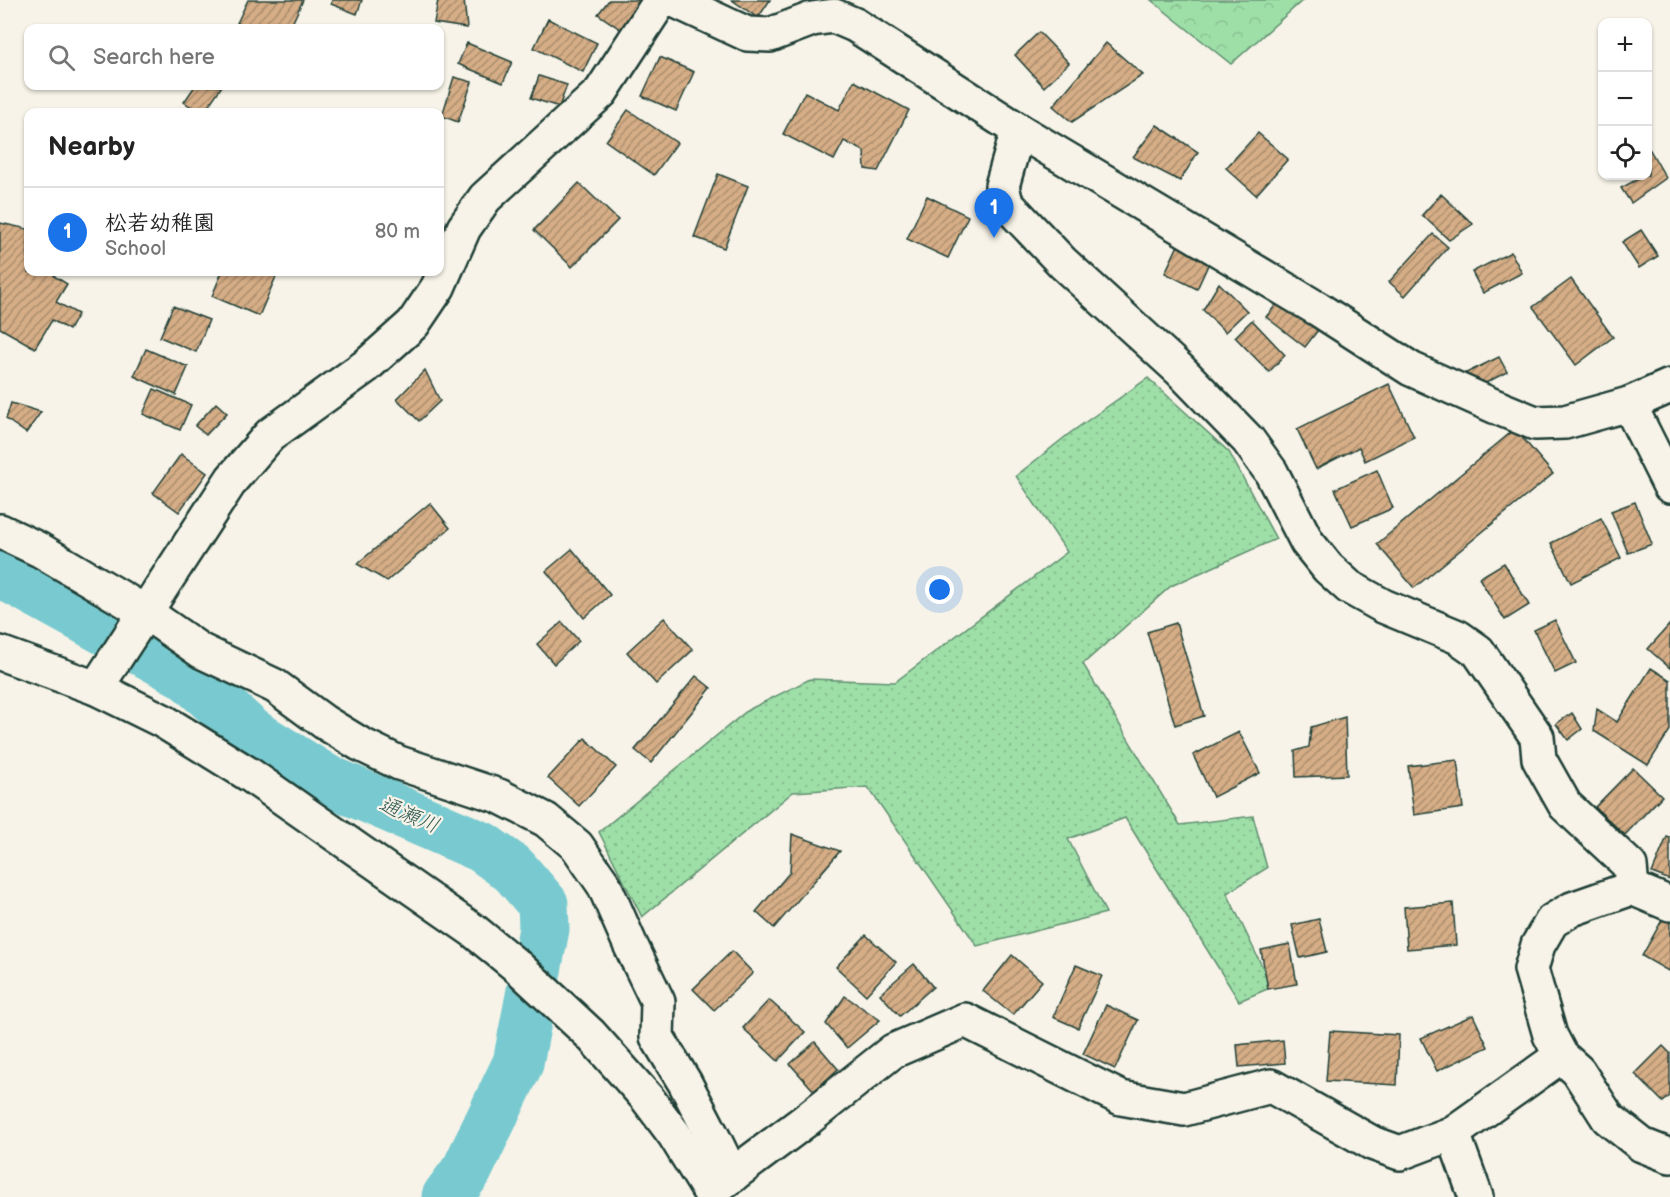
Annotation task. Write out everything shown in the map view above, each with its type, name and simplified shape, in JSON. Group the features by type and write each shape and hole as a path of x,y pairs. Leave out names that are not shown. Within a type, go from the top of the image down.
{"street":[{"path":"444,273 464,228 485,198 601,92 661,0"},
{"path":"674,0 747,34 770,35 812,19 834,16 855,25 1018,130 1318,309 1411,369 1535,423 1566,422 1629,404 1670,386"},
{"path":"1018,130 1002,186 1006,203 1063,263 1180,370 1248,440 1271,472 1307,542 1328,568 1349,587 1366,597 1458,637 1478,651 1537,737 1539,759 1565,805 1630,866 1632,888"},
{"path":"96,688 232,479 270,435 366,366 413,324 443,276"},
{"path":"1629,404 1670,486"},
{"path":"0,531 40,550 145,612 201,651 275,686 324,722 360,744 399,763 499,796 546,820 577,846 604,885 658,1002 657,1037 685,1083 716,1143 718,1188"},
{"path":"0,653 96,688 163,721 250,775 474,931 518,967 590,1034 646,1098 718,1188"},
{"path":"1670,904 1632,888 1572,909 1552,921 1538,945 1531,969 1550,1035 1561,1056 1578,1071 1608,1118 1642,1145 1670,1156"},
{"path":"718,1188 893,1051 965,1020 1121,1098 1184,1109 1271,1086 1372,1143 1400,1153 1453,1133 1561,1056"},
{"path":"1453,1133 1476,1197"}],"green space":[{"path":"1151,0 1303,0 1231,64"},
{"path":"1148,378 1229,452 1276,539 1171,586 1083,664 1180,825 1253,816 1267,868 1227,893 1272,987 1239,1001 1125,818 1068,839 1106,913 977,946 868,787 793,792 642,917 599,832 748,710 810,679 895,682 1067,552 1016,476 1070,433"}],"building":[{"path":"248,0 303,0 292,24 237,23"},
{"path":"332,0 362,0 357,14 331,4"},
{"path":"438,0 464,0 467,28 434,23"},
{"path":"609,0 642,0 623,31 598,14"},
{"path":"732,0 770,0 758,18"},
{"path":"548,19 597,43 583,72 534,48"},
{"path":"1039,32 1069,63 1044,87 1015,55"},
{"path":"467,43 512,62 503,83 458,64"},
{"path":"1106,43 1143,75 1072,122 1053,106"},
{"path":"660,57 694,72 676,111 642,96"},
{"path":"539,76 567,85 559,107 531,98"},
{"path":"454,77 472,82 458,122 444,117"},
{"path":"854,81 909,110 878,171 865,169 864,151 844,141 834,160 783,134 805,92 839,110"},
{"path":"192,90 219,90 207,108 193,108 184,102"},
{"path":"628,110 677,143 654,175 606,141"},
{"path":"1157,125 1198,152 1180,181 1133,157"},
{"path":"1258,133 1288,159 1256,195 1226,168"},
{"path":"1652,154 1666,178 1631,203 1621,188 1636,180 1652,180"},
{"path":"718,174 748,186 724,248 694,237"},
{"path":"579,183 618,220 572,267 534,230"},
{"path":"1441,194 1473,224 1449,240 1422,215"},
{"path":"927,196 968,216 948,258 907,239"},
{"path":"0,223 24,228 24,276 54,276 67,284 56,302 78,314 69,330 52,320 35,348 0,328"},
{"path":"1641,230 1658,256 1639,268 1622,242"},
{"path":"1433,234 1448,247 1405,296 1389,282"},
{"path":"1181,239 1213,254 1197,289 1165,273"},
{"path":"1511,252 1522,273 1483,293 1472,272"},
{"path":"220,276 276,276 259,316 212,296"},
{"path":"1571,279 1613,337 1576,365 1533,307"},
{"path":"1219,283 1247,311 1225,332 1203,310"},
{"path":"1284,295 1322,325 1305,347 1266,317"},
{"path":"173,306 209,320 196,352 160,337"},
{"path":"1252,320 1285,355 1269,372 1235,337"},
{"path":"146,349 188,367 176,395 134,376"},
{"path":"1499,357 1507,372 1474,389 1466,373"},
{"path":"425,370 440,401 419,421 397,399"},
{"path":"1389,384 1414,437 1365,461 1359,447 1316,469 1297,429"},
{"path":"154,389 191,405 180,430 143,414"},
{"path":"11,403 41,412 26,433 6,419"},
{"path":"216,403 227,413 206,435 195,426"},
{"path":"1515,429 1553,474 1414,588 1377,544"},
{"path":"181,454 207,473 179,512 153,493"},
{"path":"1377,470 1393,508 1352,526 1335,489"},
{"path":"1635,502 1652,544 1628,553 1611,511"},
{"path":"430,503 450,528 387,581 357,564"},
{"path":"1601,518 1621,558 1571,583 1551,543"},
{"path":"572,549 610,595 584,618 546,571"},
{"path":"1504,563 1529,605 1505,620 1479,578"},
{"path":"664,618 693,650 656,684 627,652"},
{"path":"1555,620 1576,663 1555,673 1534,630"},
{"path":"562,622 579,641 554,664 537,644"},
{"path":"1176,623 1204,716 1175,725 1147,632"},
{"path":"1670,624 1670,668 1648,649"},
{"path":"1651,668 1670,680 1670,730 1648,765 1594,731 1597,709 1617,722"},
{"path":"696,676 711,688 651,763 635,750"},
{"path":"1572,713 1582,729 1568,740 1556,724"},
{"path":"1345,717 1347,775 1296,777 1295,751 1309,747 1311,727"},
{"path":"1239,732 1260,773 1213,797 1193,755"},
{"path":"585,738 616,767 579,806 548,778"},
{"path":"1457,760 1463,808 1414,815 1408,766"},
{"path":"1633,768 1662,796 1625,835 1595,807"},
{"path":"792,834 840,851 774,928 756,912 790,872"},
{"path":"1667,837 1670,838 1670,880 1652,873"},
{"path":"1453,903 1456,945 1407,949 1404,907"},
{"path":"1666,913 1670,915 1670,972 1642,956"},
{"path":"1319,919 1327,952 1300,958 1292,925"},
{"path":"866,935 896,962 866,995 836,967"},
{"path":"1290,944 1297,984 1268,989 1261,950"},
{"path":"732,951 753,973 714,1010 693,989"},
{"path":"1012,955 1042,981 1013,1015 983,991"},
{"path":"914,964 933,987 900,1016 880,994"},
{"path":"1076,965 1102,976 1078,1028 1053,1017"},
{"path":"845,996 880,1020 847,1048 826,1024"},
{"path":"769,1000 805,1032 778,1061 743,1028"},
{"path":"1106,1005 1138,1020 1115,1069 1083,1054"},
{"path":"1473,1015 1488,1047 1437,1071 1421,1038"},
{"path":"1330,1031 1399,1035 1397,1085 1326,1081"},
{"path":"1283,1040 1285,1063 1239,1067 1237,1045"},
{"path":"815,1042 838,1069 814,1091 790,1064"},
{"path":"1663,1046 1670,1053 1670,1096 1663,1102 1635,1074"}],"waterway":[{"name":"通瀬川","path":"0,572 187,675 251,733 325,779 482,847 514,870 543,904 544,929 518,1063 467,1170 447,1197"}],"place":[{"name":"松若幼稚園","path":"994,238"}]}
